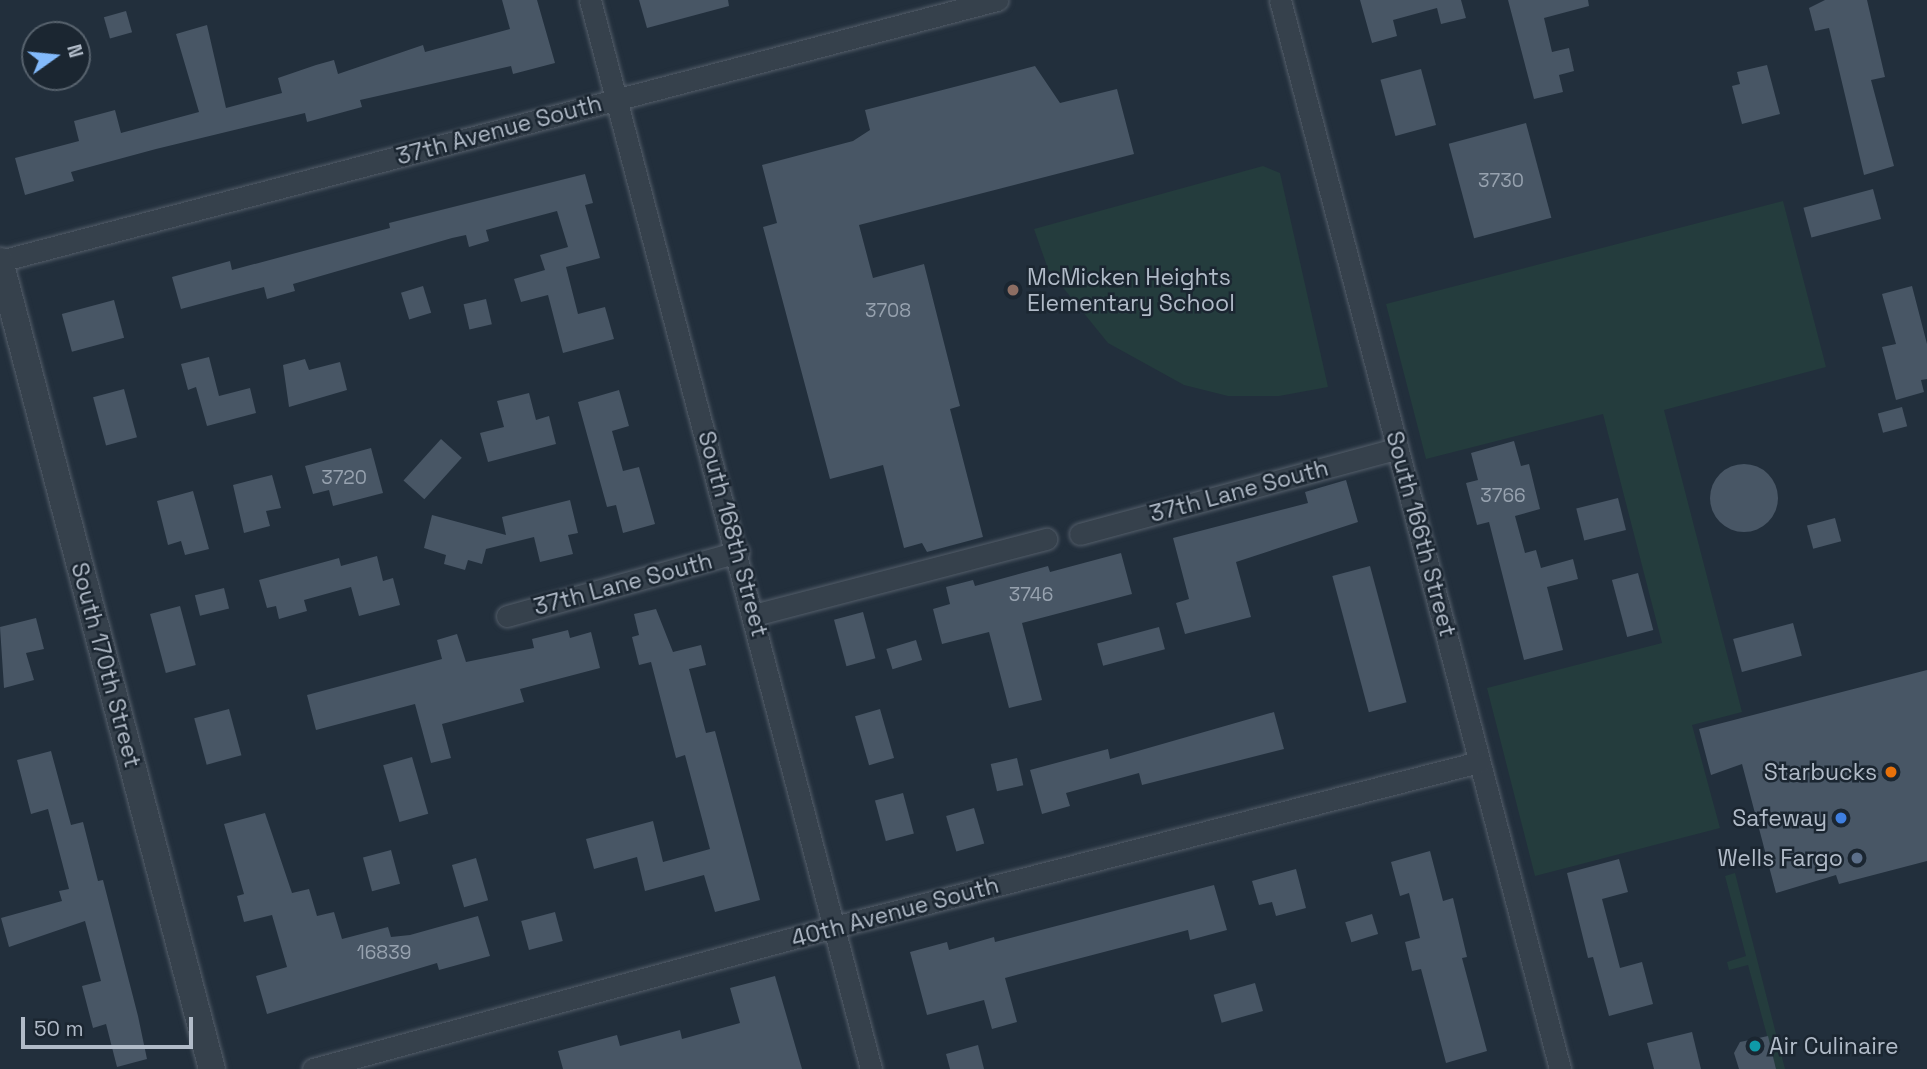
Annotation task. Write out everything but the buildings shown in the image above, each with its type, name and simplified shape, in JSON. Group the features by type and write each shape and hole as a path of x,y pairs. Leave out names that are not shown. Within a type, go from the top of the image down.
{"street":[{"name":"South 168th Street","path":"590,0 738,552 871,1069"},
{"name":"37th Avenue South","path":"0,261 997,0"},
{"name":"South 166th Street","path":"1280,0 1560,1069"},
{"name":"South 170th Street","path":"0,261 212,1069"},
{"name":"37th Lane South","path":"1080,534 1398,448"},
{"path":"754,615 1046,539"},
{"name":"37th Lane South","path":"507,616 738,552"},
{"name":"40th Avenue South","path":"313,1069 834,927 1479,762"}],"green space":[{"path":"1263,166 1280,173 1328,387 1279,396 1228,396 1184,385 1108,343 1048,269 1034,229"},
{"path":"1783,201 1826,367 1664,410 1742,712 1692,725 1720,828 1535,876 1487,688 1662,643 1603,414 1426,459 1386,304"},
{"path":"1735,873 1785,1069 1776,1069 1748,965 1729,970 1727,962 1746,956 1725,876"}],"place":[{"name":"McMicken Heights Elementary School","path":"1013,290"},
{"name":"Starbucks","path":"1891,772"},
{"name":"Safeway","path":"1841,818"},
{"name":"Wells Fargo","path":"1857,858"},
{"name":"Air Culinaire","path":"1755,1046"}]}
